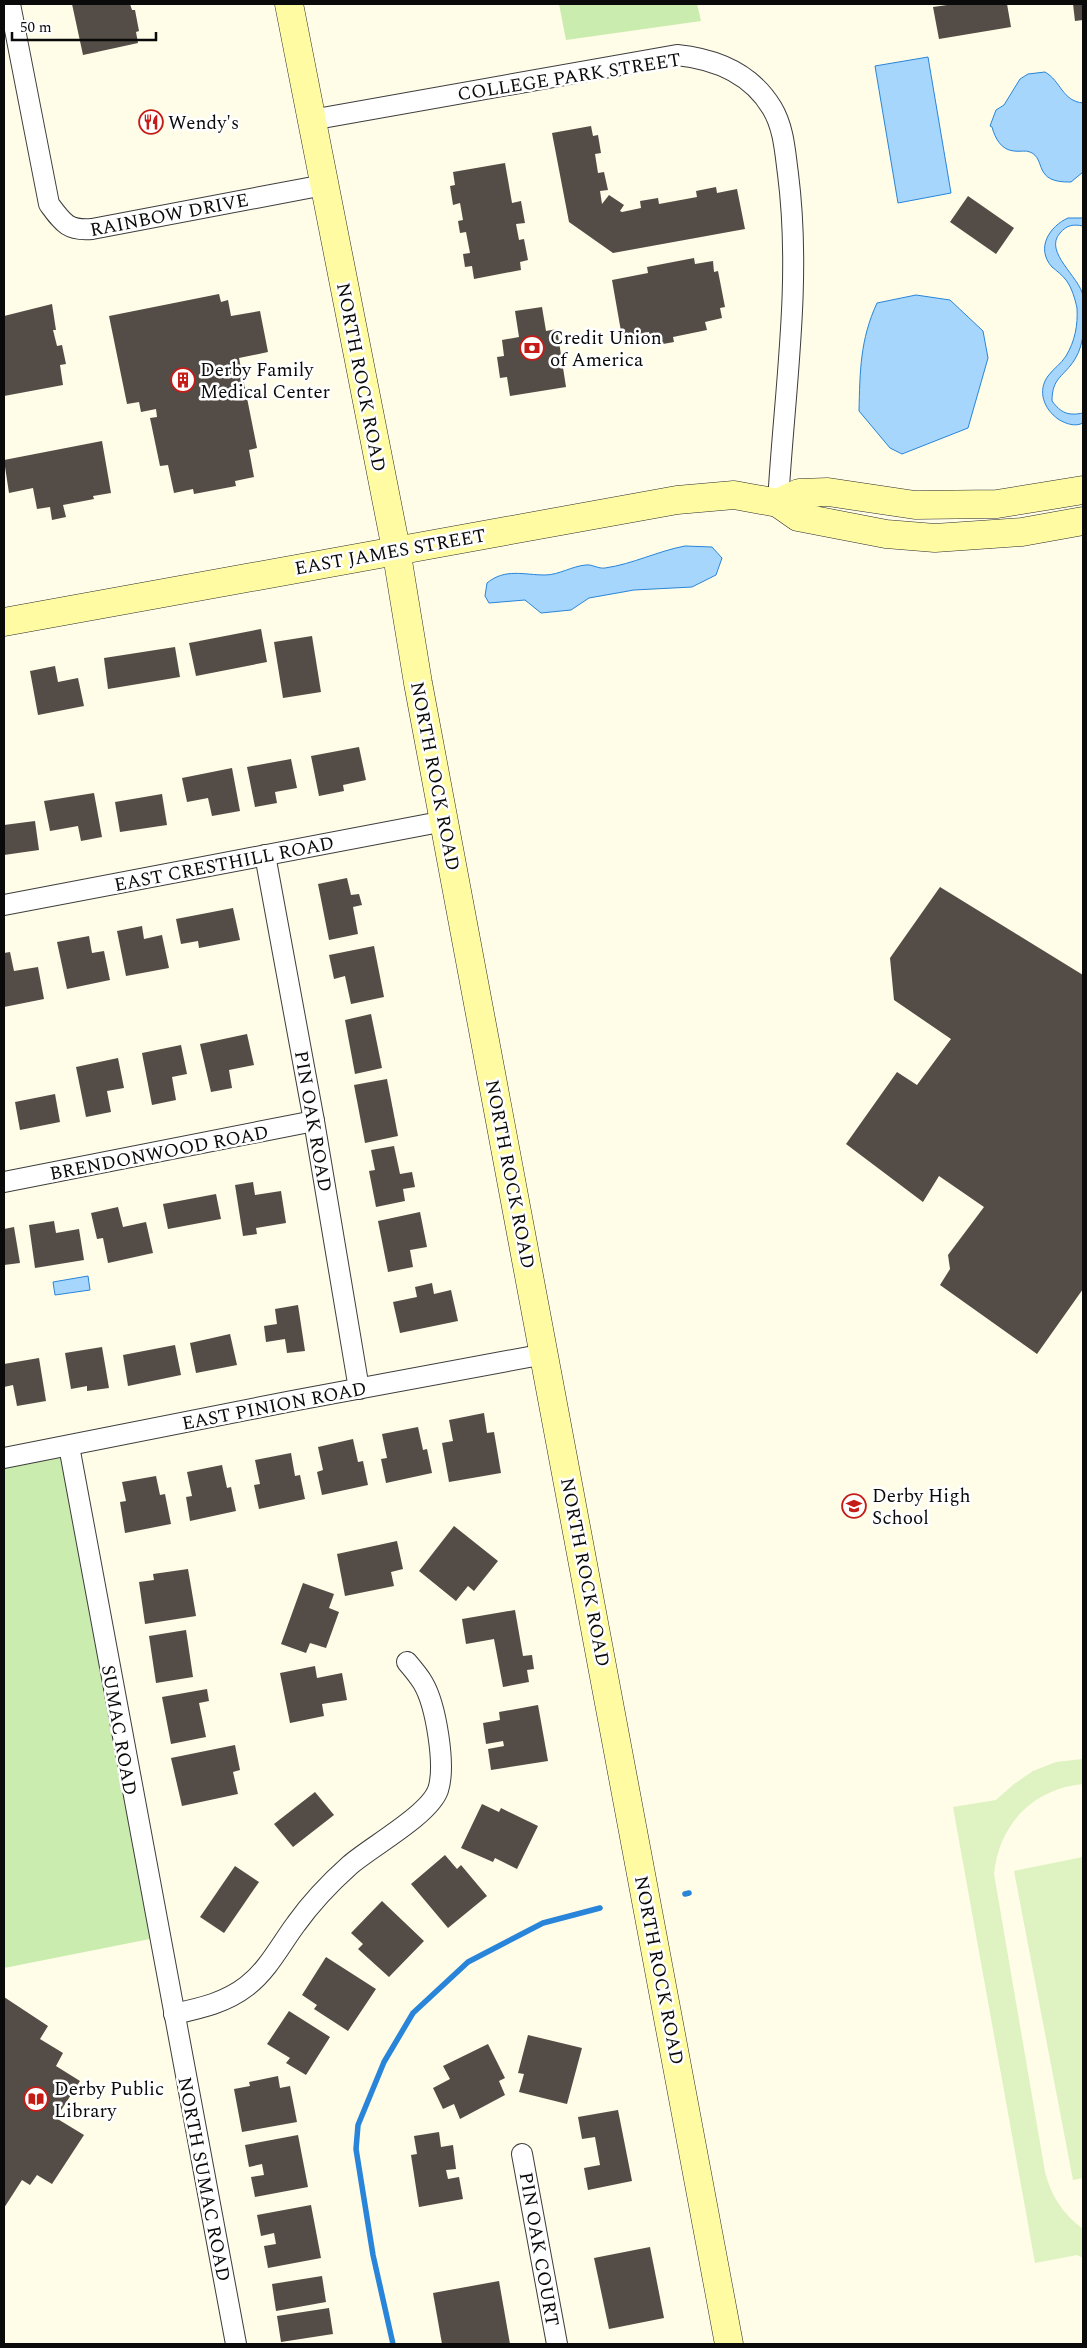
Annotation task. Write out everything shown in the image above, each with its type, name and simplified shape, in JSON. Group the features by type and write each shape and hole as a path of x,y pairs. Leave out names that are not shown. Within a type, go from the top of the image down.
{"main road":[{"name":"NORTH ROCK ROAD","path":"289,4 396,550 418,683 546,1354 729,2344"},
{"path":"778,503 799,493 828,492 915,505 997,504 1083,490"},
{"name":"EAST JAMES STREET","path":"4,622 396,550 706,496 734,495 778,503 798,517 886,534 935,538 1022,532 1083,521"}],"street":[{"name":"RAINBOW DRIVE","path":"10,4 49,204 67,226 79,230 92,229 324,185"},
{"name":"COLLEGE PARK STREET","path":"311,120 677,55 698,57 720,64 740,74 758,90 772,109 781,128 792,208 795,265 778,503"},
{"name":"EAST CRESTHILL ROAD","path":"4,905 444,821"},
{"name":"PIN OAK ROAD","path":"265,855 314,1122 359,1389"},
{"name":"BRENDONWOOD ROAD","path":"4,1182 314,1122"},
{"name":"EAST PINION ROAD","path":"4,1458 546,1354"},
{"name":"SUMAC ROAD","path":"68,1446 174,2014"},
{"path":"174,2014 205,2008 225,2000 248,1985 264,1969 298,1922 331,1884 351,1865 427,1808 437,1792 442,1774 441,1757 429,1697 423,1684 407,1662"},
{"name":"NORTH SUMAC ROAD","path":"174,2014 236,2344"},
{"name":"PIN OAK COURT","path":"522,2154 557,2344"}],"green space":[{"path":"559,4 697,4 701,21 566,40"},
{"path":"69,1446 160,1937 4,1968 4,1458"},
{"path":"1083,1759 1083,1784 1065,1787 1034,1801 1011,1825 997,1856 994,1874 1045,2172 1054,2197 1069,2217 1083,2229 1083,2258 1077,2255 1035,2263 953,1807 996,1800 1033,1771 1056,1762"},
{"path":"1083,1857 1083,2178 1073,2180 1014,1871"}],"water":[{"path":"928,57 951,193 898,203 875,66"},
{"path":"1045,72 1055,80 1070,99 1083,103 1083,172 1071,182 1051,179 1045,175 1035,155 1030,152 1009,150 1002,146 990,126 996,110 1004,105 1020,79 1028,74"},
{"path":"1068,218 1083,218 1083,226 1076,225 1065,228 1056,240 1056,248 1083,296 1084,329 1078,353 1071,365 1056,382 1052,401 1065,413 1083,413 1083,423 1077,425 1064,422 1053,415 1046,405 1043,394 1043,388 1048,376 1064,359 1069,350 1074,339 1077,321 1077,308 1072,290 1064,278 1047,260 1045,252 1047,238 1051,232"},
{"path":"916,295 950,300 983,331 988,358 968,428 902,454 890,448 859,411 862,356 867,330 877,303"},
{"path":"685,546 712,547 722,558 716,575 692,587 634,590 589,598 571,610 541,613 525,600 489,603 485,596 487,583 501,575 515,573 550,575 586,565 605,568 626,564"},
{"path":"88,1276 90,1290 55,1295 53,1282"}],"building":[{"path":"72,4 130,4 132,10 135,10 139,31 136,32 138,43 83,55"},
{"path":"954,4 1007,4 1011,27 939,39 933,7"},
{"path":"1073,4 1083,4 1083,20 1075,21"},
{"path":"591,126 593,136 598,135 601,153 595,154 598,173 604,172 608,190 600,191 602,204 609,195 624,205 620,211 622,212 641,208 640,201 658,198 659,204 697,197 696,191 716,187 717,193 737,189 745,229 613,253 569,222 552,133"},
{"path":"505,163 512,203 521,201 525,223 516,224 519,240 524,239 528,260 520,262 521,270 474,279 472,266 465,267 463,254 470,253 466,232 460,233 458,221 463,220 460,203 453,205 450,186 455,185 453,172"},
{"path":"968,196 1014,228 996,254 950,222"},
{"path":"694,258 695,264 713,261 714,272 718,271 725,307 720,308 722,318 705,322 707,330 673,337 674,342 652,346 649,332 622,337 612,280 648,273 647,267"},
{"name":"Derby Family Medical Center","path":"219,294 221,302 228,300 231,316 260,311 268,352 239,358 257,448 249,450 254,477 235,481 236,486 194,494 193,489 174,493 168,465 160,466 150,418 157,417 156,409 141,412 139,402 127,404 109,316"},
{"path":"52,304 56,330 53,330 57,346 62,345 66,364 60,365 63,385 4,396 4,316"},
{"name":"Credit Union of America","path":"542,307 546,331 557,329 566,387 510,396 507,377 500,378 497,357 504,356 502,340 519,337 515,311"},
{"path":"102,441 111,493 93,496 94,499 63,505 66,517 52,520 50,507 37,509 33,488 9,493 4,460"},
{"path":"261,629 267,662 196,676 189,643"},
{"path":"312,636 321,692 283,698 274,642"},
{"path":"175,647 180,677 108,689 104,658"},
{"path":"55,666 58,682 78,678 84,706 38,715 30,671"},
{"path":"359,747 366,780 343,785 344,791 319,796 311,756"},
{"path":"291,759 297,788 275,792 277,803 255,807 247,767"},
{"path":"232,768 240,811 212,816 208,798 187,802 182,778"},
{"path":"94,793 102,837 81,841 78,826 50,831 44,801"},
{"path":"162,794 167,825 120,832 115,802"},
{"path":"35,821 39,850 4,855 4,825"},
{"path":"347,878 351,895 359,894 362,905 353,907 358,934 329,940 318,884"},
{"path":"940,887 1083,975 1083,1289 1037,1354 940,1285 950,1269 948,1255 984,1207 939,1176 923,1202 846,1144 897,1072 917,1085 951,1039 894,1000 890,958"},
{"path":"233,908 240,940 199,948 198,941 181,944 176,919"},
{"path":"142,926 144,939 162,935 169,968 126,976 117,931"},
{"path":"89,936 92,953 104,951 110,980 67,989 57,942"},
{"path":"374,946 384,997 351,1004 345,976 334,979 329,955"},
{"path":"10,952 14,971 38,967 44,999 4,1007 4,953"},
{"path":"371,1014 382,1068 355,1074 345,1020"},
{"path":"247,1034 254,1065 229,1070 232,1088 211,1092 200,1044"},
{"path":"181,1045 187,1074 172,1077 176,1100 152,1105 142,1053"},
{"path":"118,1058 124,1088 107,1091 111,1112 86,1117 76,1067"},
{"path":"387,1079 398,1136 365,1143 354,1085"},
{"path":"55,1094 60,1122 20,1130 15,1102"},
{"path":"394,1146 400,1174 412,1172 415,1187 403,1189 405,1201 376,1207 369,1171 375,1170 371,1150"},
{"path":"253,1182 255,1195 281,1191 286,1223 256,1228 257,1234 243,1236 235,1185"},
{"path":"216,1194 221,1219 168,1229 163,1204"},
{"path":"118,1207 123,1227 146,1222 153,1253 108,1263 103,1238 97,1239 91,1213"},
{"path":"420,1212 427,1247 410,1250 413,1267 388,1272 378,1221"},
{"path":"54,1221 56,1233 79,1229 84,1260 35,1268 29,1225"},
{"path":"14,1227 20,1263 4,1265 4,1229"},
{"path":"432,1283 434,1294 451,1290 458,1321 400,1333 393,1302 417,1297 415,1287"},
{"path":"298,1305 305,1351 287,1353 285,1339 266,1342 264,1326 277,1324 275,1309"},
{"path":"230,1334 237,1365 196,1373 190,1343"},
{"path":"175,1345 181,1375 128,1386 123,1355"},
{"path":"102,1347 109,1388 87,1391 87,1386 71,1389 65,1353"},
{"path":"39,1358 46,1401 17,1406 13,1385 4,1387 4,1364"},
{"path":"484,1413 487,1433 494,1432 501,1473 449,1482 442,1443 453,1441 449,1420"},
{"path":"418,1427 423,1450 427,1449 432,1473 386,1483 381,1459 387,1458 382,1434"},
{"path":"353,1439 358,1462 363,1461 368,1485 322,1495 317,1472 323,1470 318,1447"},
{"path":"291,1453 295,1476 300,1475 305,1499 259,1509 254,1485 260,1484 255,1460"},
{"path":"222,1465 227,1488 231,1487 236,1511 190,1521 186,1497 192,1496 187,1472"},
{"path":"156,1476 160,1495 165,1494 171,1524 125,1533 120,1502 126,1501 122,1482"},
{"path":"454,1526 498,1561 474,1591 468,1586 456,1601 419,1571"},
{"path":"397,1541 403,1569 391,1572 394,1586 345,1596 337,1554"},
{"path":"188,1569 196,1616 145,1624 139,1582 154,1580 153,1574"},
{"path":"303,1583 334,1594 329,1608 339,1612 326,1648 310,1643 306,1653 281,1644"},
{"path":"515,1610 523,1656 532,1655 534,1669 527,1670 529,1682 503,1687 494,1639 466,1644 462,1619"},
{"path":"186,1630 193,1677 156,1683 149,1636"},
{"path":"315,1666 317,1678 342,1673 347,1700 322,1704 324,1716 290,1723 280,1673"},
{"path":"207,1689 209,1701 199,1703 206,1737 171,1744 162,1697"},
{"path":"538,1705 548,1761 491,1770 488,1749 504,1746 503,1741 486,1744 483,1723 500,1720 499,1712"},
{"path":"235,1745 240,1770 233,1772 238,1794 182,1806 171,1758"},
{"path":"315,1792 334,1815 293,1847 274,1824"},
{"path":"482,1804 499,1812 501,1808 538,1826 517,1869 495,1858 493,1862 461,1848"},
{"path":"445,1855 457,1869 461,1865 487,1896 448,1928 411,1884"},
{"path":"235,1866 259,1882 224,1933 200,1917"},
{"path":"382,1901 424,1941 389,1977 358,1949 363,1944 351,1933"},
{"path":"326,1957 376,1989 348,2031 314,2009 317,2005 302,1995"},
{"name":"Derby Public Library","path":"4,1997 48,2026 40,2039 63,2053 56,2066 80,2081 56,2118 84,2135 52,2184 37,2175 30,2185 22,2180 4,2208"},
{"path":"289,2011 330,2037 306,2075 286,2063 290,2058 267,2044"},
{"path":"528,2035 582,2048 567,2104 519,2092 524,2074 518,2073"},
{"path":"488,2044 505,2078 499,2081 505,2095 460,2119 454,2104 443,2109 433,2088 450,2079 443,2066"},
{"path":"278,2076 280,2088 290,2086 297,2122 242,2132 234,2089 250,2086 249,2082"},
{"path":"618,2110 632,2181 588,2190 584,2168 600,2165 595,2137 582,2139 578,2117"},
{"path":"439,2132 441,2147 453,2145 456,2169 446,2170 448,2179 459,2177 463,2199 419,2207 411,2155 417,2154 414,2136"},
{"path":"298,2135 308,2187 255,2197 251,2177 264,2175 262,2164 249,2167 245,2145"},
{"path":"311,2205 321,2258 268,2268 264,2246 276,2244 274,2233 261,2236 257,2215"},
{"path":"650,2247 664,2318 609,2329 594,2258"},
{"path":"322,2276 326,2302 276,2311 272,2284"},
{"path":"499,2281 510,2344 442,2344 433,2293"},
{"path":"329,2308 333,2334 281,2342 277,2316"}],"waterway":[{"path":"685,1894 689,1893"},
{"path":"393,2344 373,2255 356,2149 358,2125 384,2062 413,2013 468,1962 543,1923 600,1908"}],"place":[{"name":"Wendy's","path":"151,122"},
{"name":"Credit Union of America","path":"532,348"},
{"name":"Derby Family Medical Center","path":"183,380"},
{"name":"Derby High School","path":"854,1506"},
{"name":"Derby Public Library","path":"36,2099"}]}
